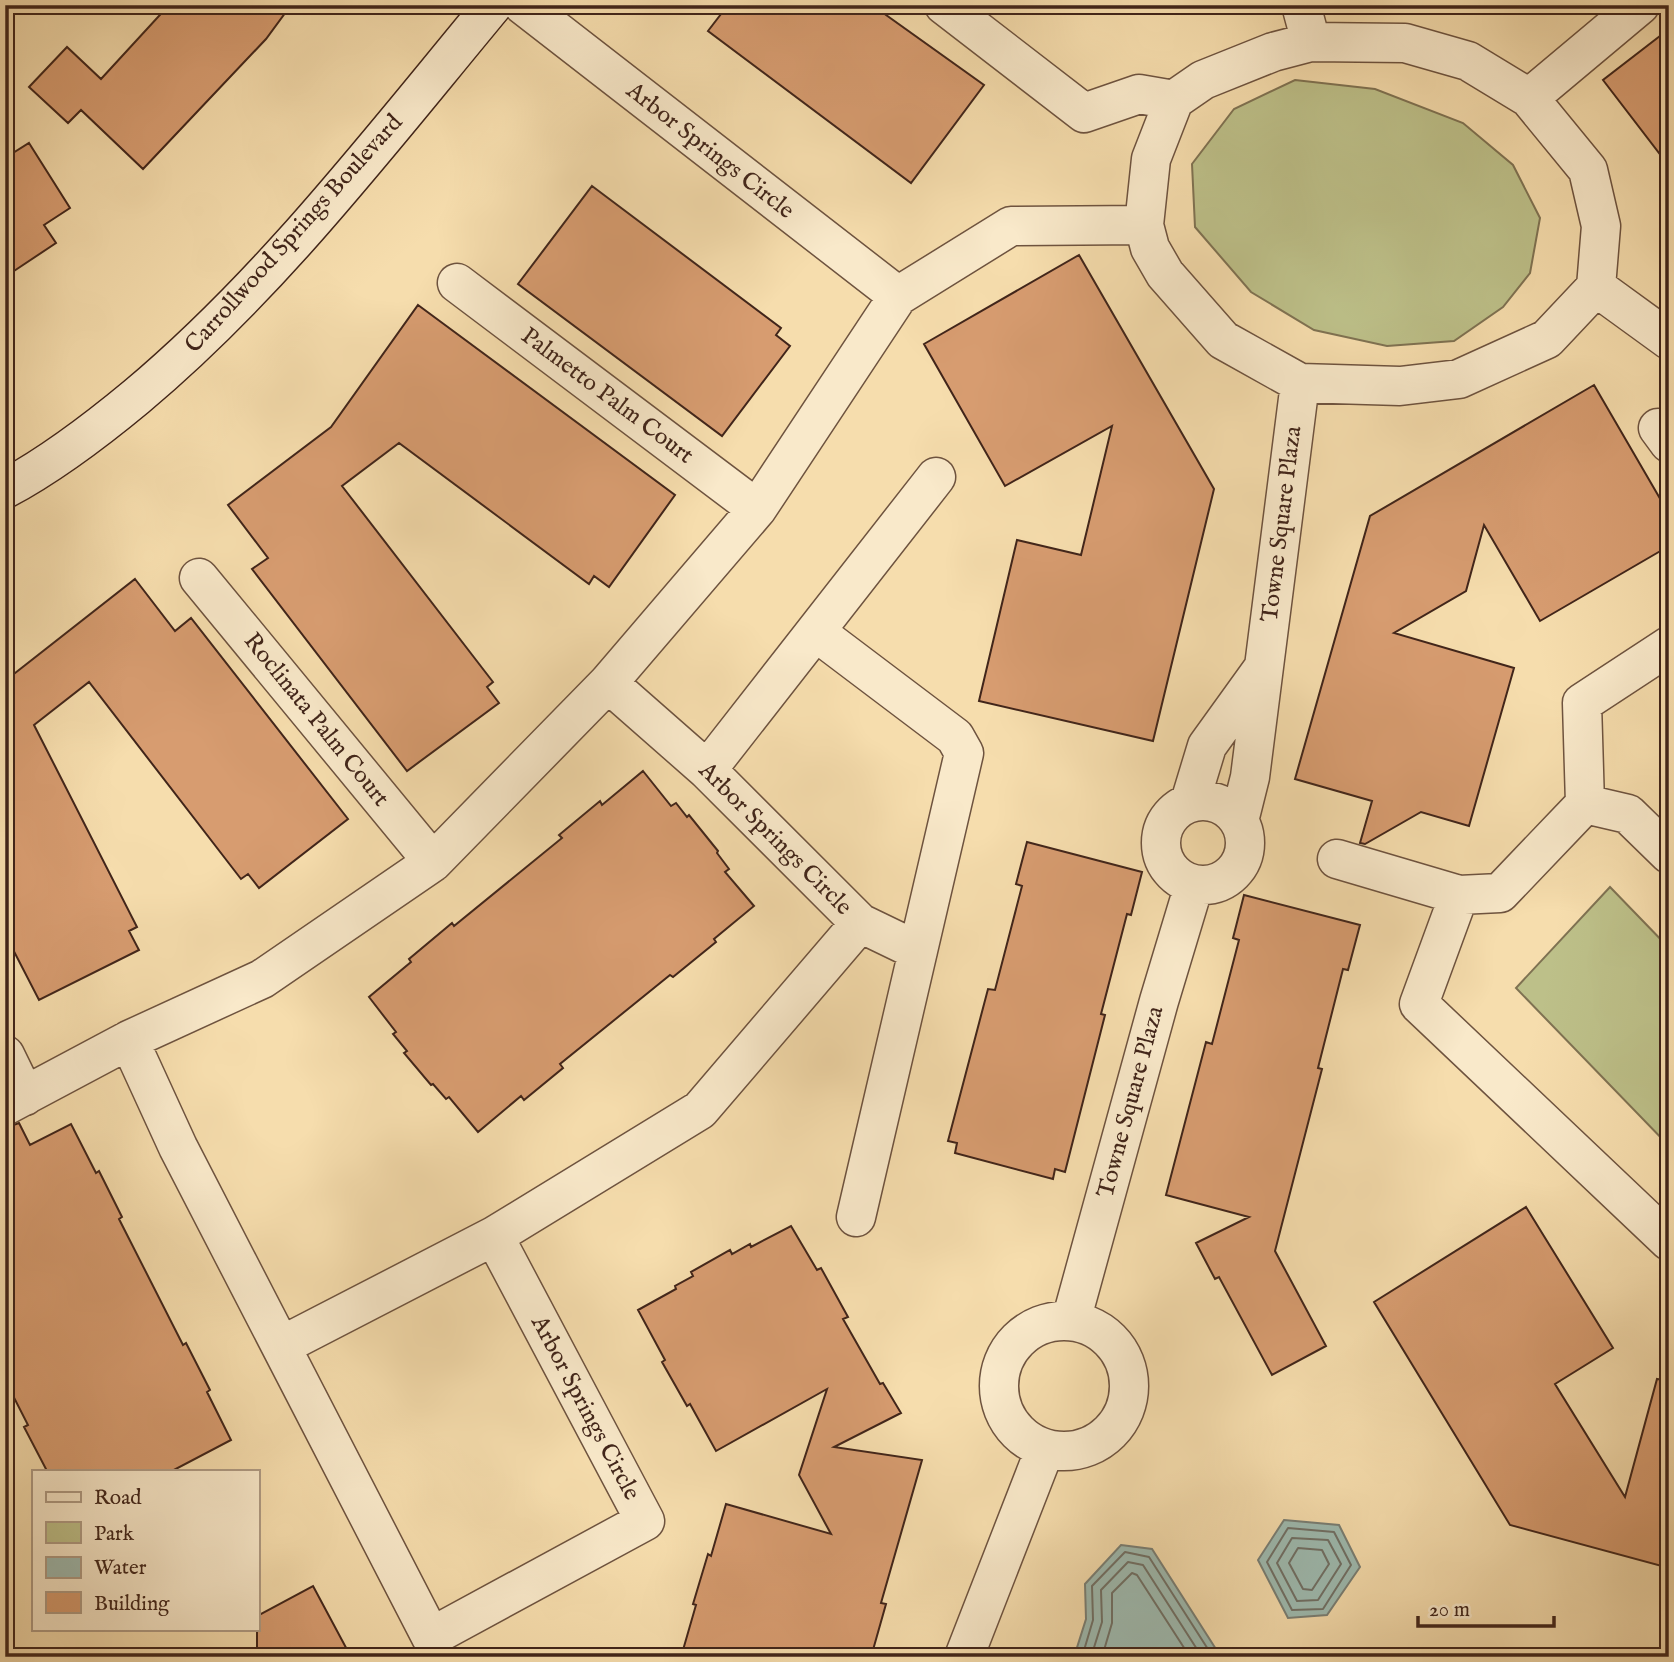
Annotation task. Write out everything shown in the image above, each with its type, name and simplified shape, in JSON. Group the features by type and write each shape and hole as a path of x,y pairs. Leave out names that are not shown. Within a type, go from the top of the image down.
{"street":[{"name":"Carrollwood Springs Boulevard","path":"5,489 93,433 181,360 256,283 326,205 492,5"},
{"name":"Arbor Springs Circle","path":"523,5 898,296"},
{"path":"944,5 1084,113 1139,94 1174,100"},
{"path":"1301,5 1311,42"},
{"path":"1529,98 1640,5"},
{"path":"1311,42 1405,43 1468,61 1529,98 1588,170 1601,226 1596,287 1547,339 1459,379 1399,386 1300,383 1223,340 1164,274 1150,248 1144,225 1151,159 1174,100 1203,80 1273,52 1311,42"},
{"path":"5,1055 15,1101 129,1040 262,979 433,862 608,683 757,509 898,296 1012,226 1144,225"},
{"name":"Palmetto Palm Court","path":"457,283 757,509"},
{"path":"1596,287 1669,340"},
{"name":"Towne Square Plaza","path":"1072,1321 1159,1001 1194,885 1208,886 1222,882 1234,873 1245,849 1245,834 1239,821 1250,777 1300,383"},
{"path":"708,770 936,477"},
{"name":"Roclinata Palm Court","path":"199,578 433,862"},
{"path":"816,632 954,737 964,753 856,1217"},
{"path":"1337,859 1459,895 1500,893 1585,804 1582,703 1669,646"},
{"name":"Towne Square Plaza","path":"1190,802 1207,746 1264,666"},
{"name":"Arbor Springs Circle","path":"281,1346 494,1236 700,1110 860,923 708,770 608,683"},
{"path":"1194,885 1181,880 1170,871 1163,859 1160,845 1168,818 1178,808 1190,802 1205,800 1230,810 1239,821"},
{"path":"1585,804 1628,814 1669,854"},
{"path":"1459,895 1419,1004 1669,1241"},
{"path":"860,923 918,951"},
{"name":"Arbor Springs Circle","path":"129,1040 178,1147 431,1637 645,1521 494,1236"},
{"path":"1072,1321 1092,1328 1110,1340 1116,1348 1129,1378 1128,1400 1120,1421 1106,1437 1088,1448 1066,1452 1045,1449 1026,1440 1010,1424 1000,1405 998,1383 1002,1362 1013,1343 1030,1330 1050,1322 1072,1321"},
{"path":"964,1657 1045,1449"}],"green space":[{"path":"1295,80 1375,89 1463,123 1513,165 1540,218 1530,273 1503,307 1454,341 1387,346 1314,330 1251,292 1195,227 1192,164 1234,109"},
{"path":"1610,887 1669,948 1669,1146 1516,988"}],"water":[{"path":"1284,1520 1339,1525 1360,1567 1327,1615 1288,1618 1258,1560"},
{"path":"1121,1545 1152,1549 1221,1657 1074,1657 1086,1619 1085,1584"}],"building":[{"path":"169,5 291,5 266,39 143,169 81,110 68,123 29,87 67,47 101,79"},
{"path":"728,5 872,5 984,85 911,183 708,31"},
{"path":"1669,29 1669,166 1603,80"},
{"path":"29,143 70,208 44,225 56,243 5,277 5,158"},
{"path":"592,186 781,328 776,335 790,346 722,436 518,284"},
{"path":"1079,255 1214,489 1153,741 979,701 1017,540 1081,555 1112,426 1005,486 924,344"},
{"path":"418,305 675,495 609,587 594,576 589,584 399,443 342,486 493,682 487,687 499,703 407,771 252,569 268,558 228,505 331,427"},
{"path":"1594,385 1669,514 1669,546 1540,621 1484,525 1466,591 1394,633 1514,668 1469,826 1421,812 1365,844 1360,843 1372,801 1295,779 1370,516"},
{"path":"135,579 175,631 191,618 348,819 259,888 248,874 241,879 89,682 34,725 137,927 129,931 139,950 39,1000 5,934 5,668 10,677"},
{"path":"643,771 671,806 676,803 687,817 689,815 718,851 729,869 725,872 754,906 714,939 716,942 673,977 670,975 560,1064 563,1068 524,1100 521,1096 478,1132 449,1097 446,1099 431,1085 404,1053 407,1051 393,1034 396,1032 369,997 452,923 454,926 562,838 559,835 600,801 602,805"},
{"path":"1027,842 1142,872 1131,915 1127,914 1101,1014 1105,1015 1065,1172 1055,1169 1053,1179 955,1153 957,1143 948,1141 988,989 995,990 1022,886 1016,884"},
{"path":"1244,895 1360,925 1348,970 1343,969 1318,1068 1322,1069 1275,1251 1326,1346 1272,1375 1219,1277 1215,1279 1196,1243 1249,1217 1166,1195 1206,1042 1212,1044 1239,940 1233,938"},
{"path":"19,1123 30,1145 71,1124 96,1173 99,1171 122,1217 119,1219 183,1345 186,1343 210,1390 207,1392 231,1440 174,1470 46,1470 24,1427 28,1425 5,1380 5,1128"},
{"path":"1526,1207 1613,1348 1555,1384 1625,1497 1657,1379 1669,1381 1669,1568 1510,1525 1374,1302"},
{"path":"791,1226 817,1270 821,1268 848,1317 843,1319 880,1384 883,1383 901,1413 834,1447 922,1460 881,1603 886,1604 871,1657 681,1657 696,1605 693,1604 726,1504 831,1534 799,1475 827,1389 716,1451 690,1404 687,1406 662,1362 665,1360 638,1310 676,1289 675,1286 693,1276 691,1272 730,1250 732,1254 750,1244 751,1247"},
{"path":"313,1586 351,1657 257,1657 259,1615"}]}
